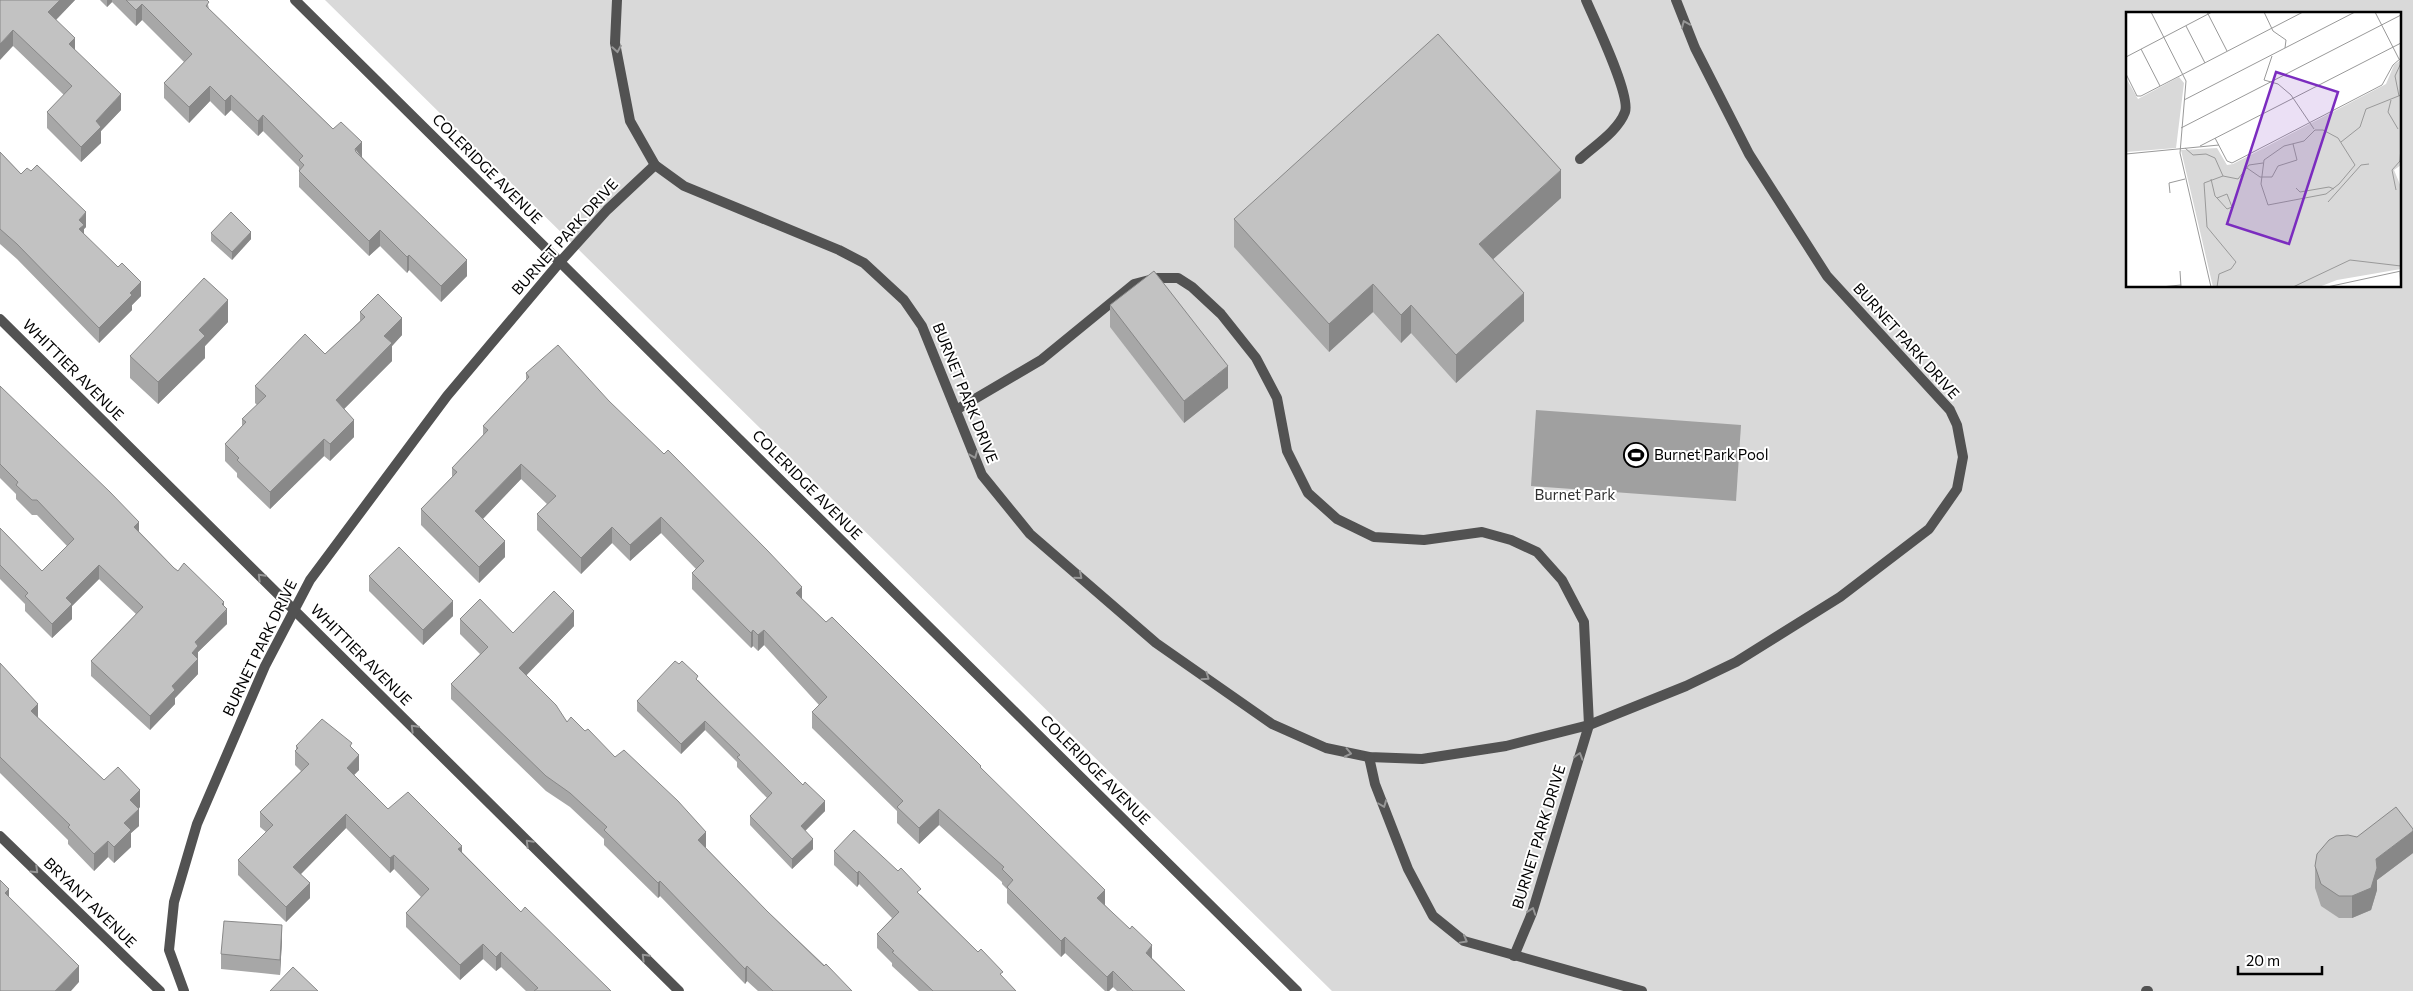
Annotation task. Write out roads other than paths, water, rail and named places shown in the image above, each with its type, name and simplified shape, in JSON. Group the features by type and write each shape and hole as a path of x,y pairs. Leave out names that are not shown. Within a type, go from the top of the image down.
{"street":[{"name":"COLERIDGE AVENUE","path":"296,0 1297,991"},
{"path":"617,0 615,43 630,121 655,165"},
{"path":"1580,159 1619,123 1626,110 1621,84 1586,0"},
{"name":"BURNET PARK DRIVE","path":"184,991 169,950 174,902 197,824 265,666 310,580 447,396 560,262 607,210 655,165 684,186 839,250 864,263 904,300 922,326 982,475 1030,534 1156,643 1272,724 1326,748 1369,757 1422,759 1506,746 1588,725 1686,686 1736,662 1840,597 1929,529 1957,489 1963,456 1957,425 1950,410 1827,276 1749,154 1695,48 1676,0"},
{"path":"956,410 1041,360 1134,284 1157,278 1178,278 1192,286 1221,314 1256,358 1277,398 1287,451 1308,493 1337,519 1374,537 1424,540 1482,532 1511,540 1537,552 1562,580 1584,622 1588,725"},
{"name":"WHITTIER AVENUE","path":"0,320 680,991"},
{"name":"BURNET PARK DRIVE","path":"1514,956 1532,913 1588,725"},
{"path":"1369,757 1375,784 1408,869 1434,916 1464,942 1642,991"},
{"name":"BRYANT AVENUE","path":"0,836 160,991"}],"place":[{"name":"Burnet Park Pool","path":"1636,455"}],"park label":[{"name":"Burnet Park","path":"1575,495"}]}
